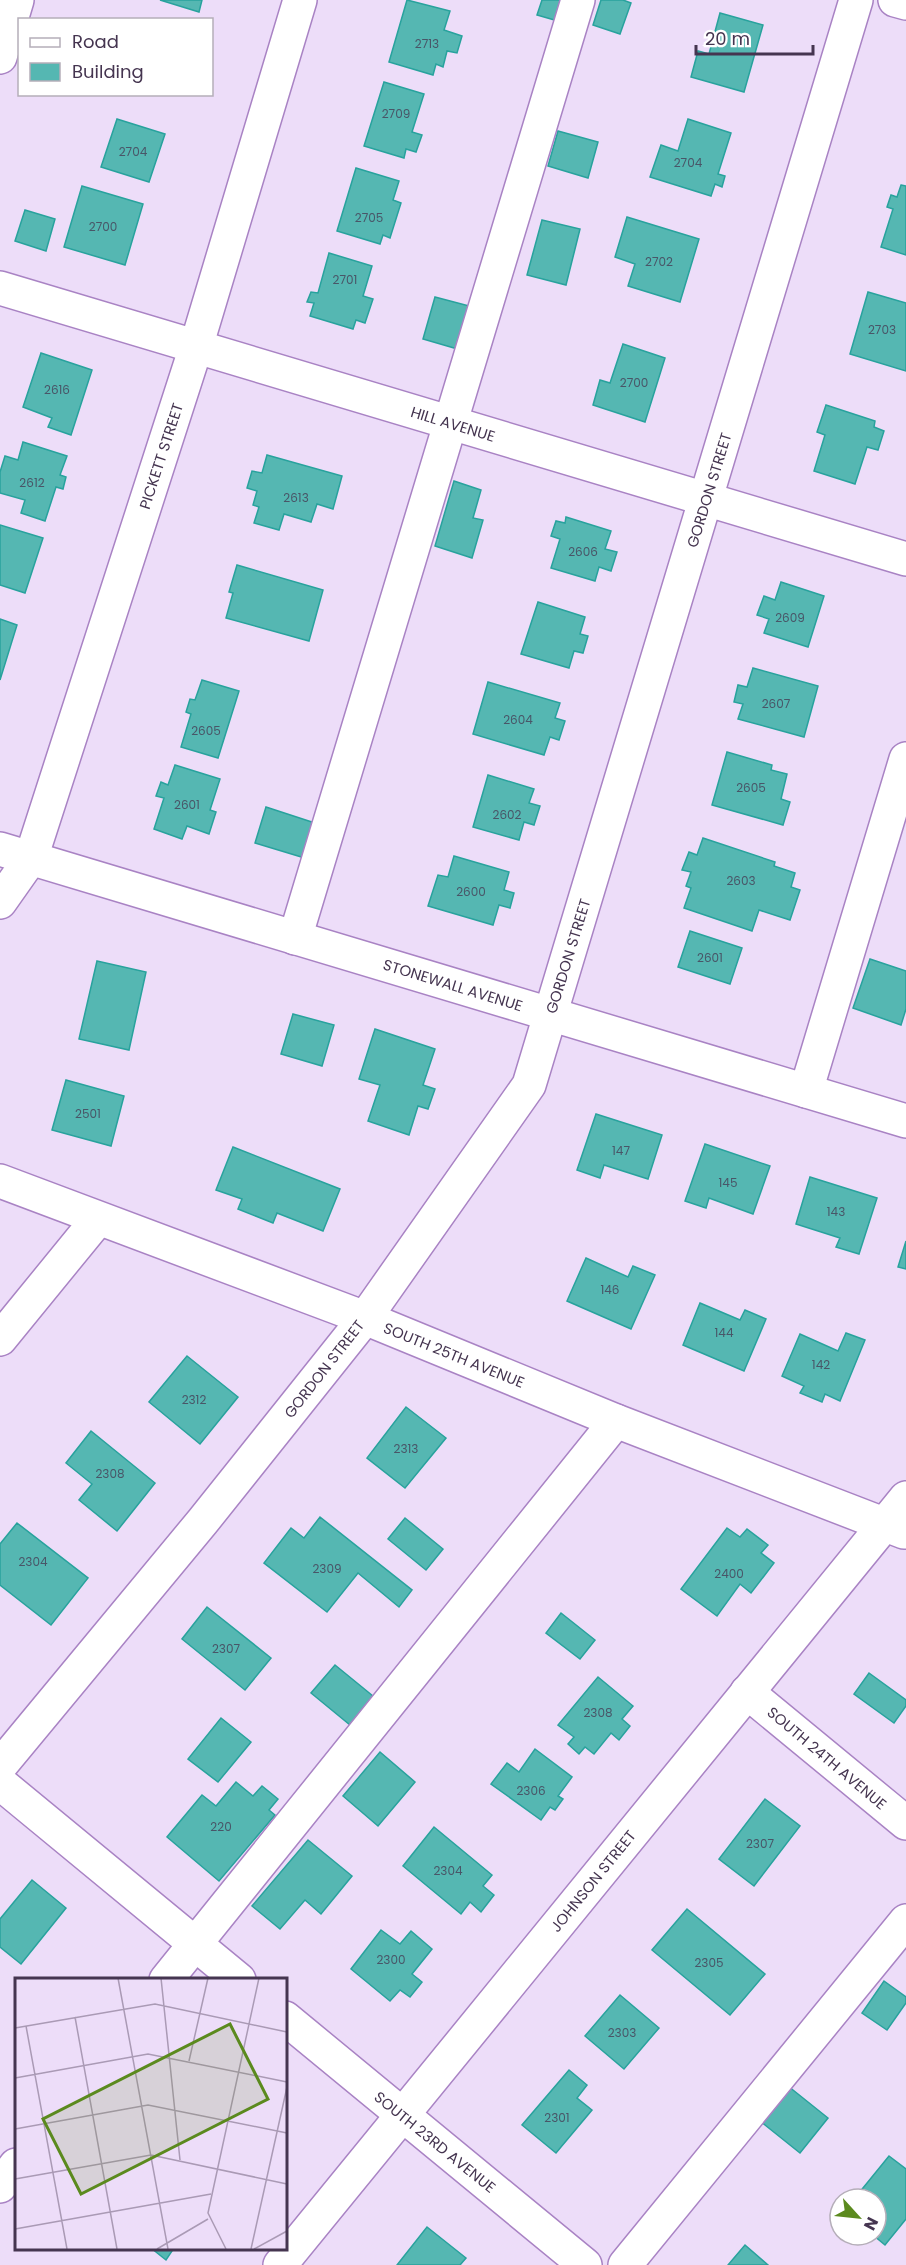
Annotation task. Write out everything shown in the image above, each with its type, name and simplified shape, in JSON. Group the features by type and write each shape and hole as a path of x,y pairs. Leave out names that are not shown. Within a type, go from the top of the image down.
{"street":[{"path":"0,57 17,0"},
{"name":"PICKETT STREET","path":"0,902 31,858 196,347 300,0"},
{"path":"295,938 578,0"},
{"name":"GORDON STREET","path":"0,1766 203,1521 364,1318 529,1085 856,0"},
{"path":"896,0 906,3"},
{"name":"HILL AVENUE","path":"0,288 906,559"},
{"path":"806,1091 906,759"},
{"name":"STONEWALL AVENUE","path":"0,849 906,1121"},
{"name":"SOUTH 25TH AVENUE","path":"0,1181 364,1318 616,1421 895,1528"},
{"path":"0,1339 98,1219"},
{"path":"168,1978 616,1421"},
{"name":"JOHNSON STREET","path":"280,2265 747,1692 895,1528 906,1498"},
{"name":"SOUTH 24TH AVENUE","path":"747,1692 906,1823"},
{"path":"0,1783 237,1978"},
{"path":"625,2265 906,1921"},
{"name":"SOUTH 23RD AVENUE","path":"286,2019 585,2265"},
{"path":"0,2186 15,2166"}],"building":[{"path":"160,0 202,0 199,12"},
{"path":"407,0 450,11 444,30 462,36 457,53 447,51 443,67 436,64 433,75 389,62"},
{"path":"542,0 564,0 558,21 537,15"},
{"path":"601,0 623,0 631,3 620,34 593,25"},
{"path":"720,13 763,25 744,92 691,77 698,51 709,54"},
{"path":"384,82 424,94 412,132 422,135 416,152 406,149 404,158 364,146"},
{"path":"117,119 165,134 149,182 101,167"},
{"path":"688,119 731,133 718,174 725,176 722,187 715,184 711,196 650,177 661,145 678,151"},
{"path":"558,131 598,142 588,178 548,166"},
{"path":"356,168 399,181 393,200 401,203 390,238 383,235 380,244 337,231"},
{"path":"901,185 906,186 906,255 881,247 893,209 887,207 891,195 897,197"},
{"path":"82,186 143,204 125,265 64,247"},
{"path":"25,210 55,219 46,251 15,241"},
{"path":"627,217 699,239 680,302 628,286 635,264 615,257"},
{"path":"542,220 580,229 566,285 527,275"},
{"path":"329,253 372,266 363,296 373,299 365,323 356,320 353,329 310,316 314,303 307,302 311,292 318,293"},
{"path":"868,292 906,303 906,371 850,354"},
{"path":"435,297 473,307 461,350 423,339"},
{"path":"623,344 665,358 645,422 593,405 600,380 610,383"},
{"path":"41,353 92,370 71,435 48,427 52,418 23,407"},
{"path":"826,405 875,421 874,427 884,431 878,450 867,447 855,484 814,471 825,435 817,432"},
{"path":"23,442 67,456 60,475 66,477 63,489 56,487 45,521 21,513 25,500 0,493 0,472 5,456 18,460"},
{"path":"267,455 342,476 333,509 317,504 311,522 284,514 279,530 254,523 259,507 253,505 257,491 247,488 252,471 262,473"},
{"path":"454,481 481,490 473,518 483,520 472,558 435,546"},
{"path":"566,517 611,531 605,549 617,552 611,571 599,567 595,581 551,568 560,539 551,536 556,521 565,523"},
{"path":"0,525 43,538 25,593 0,585"},
{"path":"237,565 323,590 309,641 226,618 233,593 229,592"},
{"path":"781,582 824,596 808,647 764,633 769,619 757,615 764,596 775,600"},
{"path":"538,602 585,617 580,634 588,636 583,653 574,651 569,668 521,654"},
{"path":"0,619 17,625 0,680"},
{"path":"753,668 818,686 804,737 738,719 743,704 734,702 738,685 747,687"},
{"path":"202,680 239,691 218,758 181,747 191,714 186,712 190,699 195,700"},
{"path":"488,682 560,703 555,718 565,721 559,740 550,737 544,755 473,734"},
{"path":"727,752 772,765 771,770 787,774 781,799 790,802 783,825 712,805"},
{"path":"175,765 220,779 210,810 216,812 209,834 187,826 182,839 154,829 164,798 156,796 161,782 168,785"},
{"path":"488,775 534,789 529,803 540,806 534,825 524,822 519,840 473,827"},
{"path":"266,807 318,824 308,859 255,843"},
{"path":"703,838 775,862 774,866 795,873 791,887 800,890 790,920 759,910 752,931 684,908 691,888 686,886 691,872 682,870 689,852 697,855"},
{"path":"454,856 509,872 504,890 514,893 510,908 499,905 493,925 428,906 438,875 448,877"},
{"path":"690,931 742,948 730,984 678,967"},
{"path":"870,959 906,971 906,1009 901,1025 853,1008"},
{"path":"97,961 146,972 129,1050 79,1039"},
{"path":"293,1014 334,1025 322,1066 281,1054"},
{"path":"375,1029 435,1049 423,1085 435,1089 428,1109 418,1106 409,1135 368,1121 380,1085 359,1079"},
{"path":"66,1080 124,1096 111,1146 52,1130"},
{"path":"596,1114 662,1135 648,1179 604,1165 600,1178 577,1170"},
{"path":"705,1144 770,1166 753,1214 709,1198 706,1208 685,1201"},
{"path":"233,1147 340,1189 323,1231 277,1213 273,1223 238,1209 242,1199 216,1190"},
{"path":"810,1177 877,1198 859,1254 836,1247 840,1238 796,1224"},
{"path":"906,1241 906,1269 898,1267"},
{"path":"586,1258 628,1277 633,1266 655,1275 631,1329 567,1301"},
{"path":"700,1303 740,1320 745,1310 766,1319 744,1371 683,1345"},
{"path":"846,1333 865,1340 840,1401 825,1394 822,1402 800,1393 804,1386 782,1376 800,1334 838,1351"},
{"path":"187,1356 238,1397 200,1444 149,1402"},
{"path":"406,1407 446,1438 405,1488 367,1458"},
{"path":"91,1431 155,1483 117,1531 79,1500 92,1484 66,1463"},
{"path":"320,1517 412,1590 399,1607 358,1573 327,1612 264,1563 291,1528 304,1538"},
{"path":"405,1518 443,1549 426,1570 388,1539"},
{"path":"17,1523 88,1578 51,1625 0,1585 0,1544"},
{"path":"727,1528 740,1537 747,1529 768,1545 761,1553 774,1563 751,1593 740,1584 717,1616 681,1589"},
{"path":"207,1607 271,1658 245,1690 182,1639"},
{"path":"561,1613 595,1640 580,1659 546,1633"},
{"path":"335,1665 373,1696 350,1725 311,1693"},
{"path":"869,1673 906,1700 906,1706 894,1723 854,1694"},
{"path":"598,1677 633,1706 622,1719 630,1726 619,1740 611,1733 594,1754 585,1747 579,1754 568,1744 574,1737 558,1725"},
{"path":"221,1718 251,1742 218,1782 188,1759"},
{"path":"535,1749 572,1777 558,1796 563,1799 555,1810 550,1807 541,1820 491,1784 507,1763 519,1772"},
{"path":"380,1752 415,1782 378,1826 343,1796"},
{"path":"236,1782 253,1796 262,1786 278,1799 269,1810 275,1815 219,1881 167,1837 202,1795 216,1806"},
{"path":"765,1799 800,1826 754,1886 719,1859"},
{"path":"434,1827 492,1875 483,1886 494,1895 481,1912 470,1902 461,1914 403,1866"},
{"path":"308,1840 352,1876 321,1914 305,1900 280,1929 252,1906"},
{"path":"32,1880 66,1908 21,1964 0,1947 0,1919"},
{"path":"687,1909 765,1974 730,2015 652,1950"},
{"path":"381,1930 400,1944 411,1931 432,1949 412,1974 422,1982 410,1997 400,1990 390,2001 351,1969"},
{"path":"884,1981 906,1997 906,2003 887,2030 862,2013"},
{"path":"620,1995 659,2028 624,2069 585,2036"},
{"path":"569,2070 587,2085 577,2098 592,2110 556,2153 522,2125"},
{"path":"788,2086 828,2118 800,2153 760,2121"},
{"path":"889,2156 906,2169 906,2219 888,2241 888,2187 864,2187"},
{"path":"427,2227 466,2258 460,2265 397,2265"},
{"path":"745,2245 768,2265 728,2265"},
{"path":"154,2250 173,2250 166,2260"}]}
